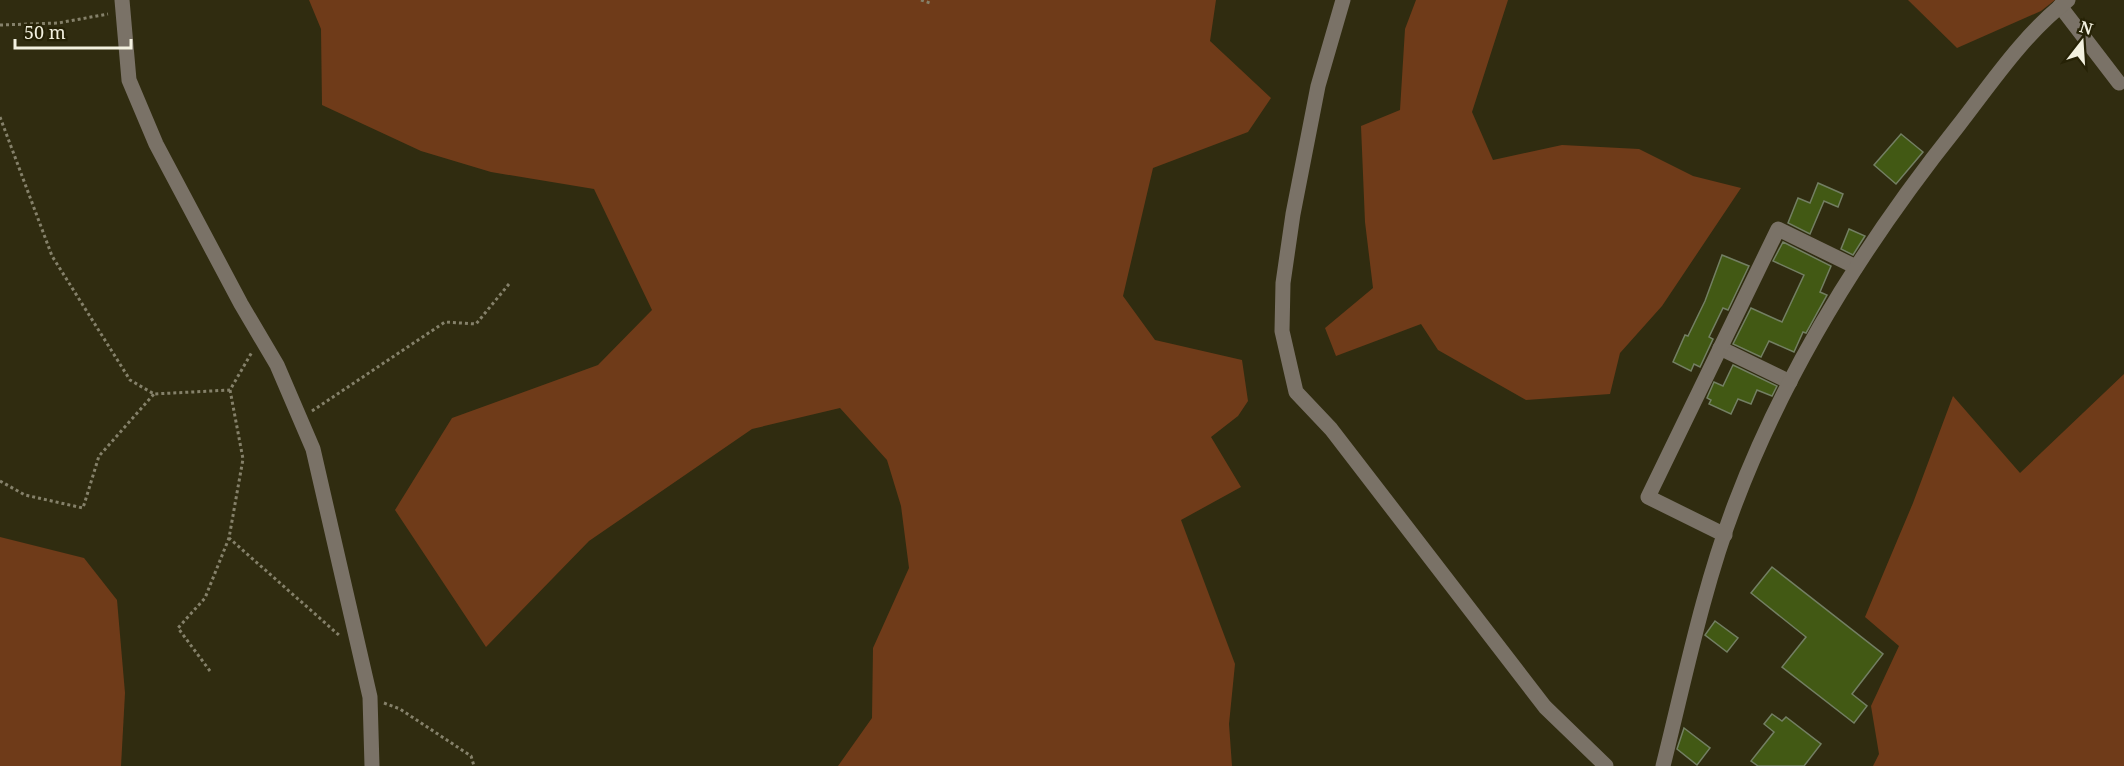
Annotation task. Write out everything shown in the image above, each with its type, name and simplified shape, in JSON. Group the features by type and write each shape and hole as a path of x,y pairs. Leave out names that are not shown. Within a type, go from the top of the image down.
{"street":[{"path":"1343,0 1318,86 1293,214 1283,283 1282,331 1296,392 1331,429 1545,707 1606,766"},
{"path":"1663,766 1711,575 1735,503 1790,382 1856,267 1924,168 2034,30 2064,3 2120,83"},
{"path":"122,6 129,80 147,122 277,364 313,449 370,697 372,766"},
{"path":"1725,534 1648,497 1778,228 1856,267"},
{"path":"1720,348 1790,382"}],"path":[{"path":"921,0 930,3"},
{"path":"0,25 57,23 122,6"},
{"path":"0,117 52,256 130,380 154,394 230,390"},
{"path":"301,418 445,322 477,324 509,284"},
{"path":"210,670 178,628 205,598 229,538 243,459 230,390 261,336"},
{"path":"0,481 25,495 83,508 99,456 154,394"},
{"path":"229,538 360,654"},
{"path":"370,697 400,709 453,744 471,756 474,766"}],"shaded area":[{"path":"309,0 1216,0 1210,41 1271,98 1248,132 1153,168 1123,296 1155,340 1242,360 1248,401 1238,416 1211,437 1241,487 1181,520 1235,664 1229,724 1232,766 838,766 872,718 873,648 909,568 901,506 887,460 840,408 752,429 589,541 486,647 395,510 452,418 598,365 652,310 594,189 491,172 421,151 322,105 321,29"},
{"path":"1416,0 1508,0 1472,112 1493,160 1562,145 1639,149 1693,176 1741,188 1662,306 1620,353 1610,394 1526,400 1438,350 1421,324 1336,356 1325,328 1373,288 1365,222 1361,126 1400,110 1405,29"},
{"path":"1908,0 2055,0 2041,11 1957,48"},
{"path":"2124,374 2124,766 1873,766 1879,754 1871,706 1899,646 1865,617 1913,503 1953,396 2020,473"},
{"path":"0,537 84,558 117,600 125,693 121,766 0,766"}],"building":[{"path":"1901,134 1923,152 1896,184 1874,165"},
{"path":"1818,183 1843,194 1838,207 1824,201 1810,234 1788,223 1798,198 1810,203"},
{"path":"1849,229 1865,236 1853,255 1841,249"},
{"path":"1783,242 1831,266 1820,292 1827,295 1806,333 1803,332 1794,352 1769,341 1761,357 1733,344 1751,308 1782,322 1804,275 1773,261"},
{"path":"1722,255 1749,266 1728,310 1723,308 1709,337 1713,339 1700,367 1694,364 1691,371 1673,362 1685,335 1688,336 1705,301"},
{"path":"1733,365 1777,386 1772,396 1757,390 1751,404 1738,399 1731,414 1709,404 1711,400 1707,398 1714,382 1723,386"},
{"path":"1772,567 1883,654 1852,694 1867,706 1854,723 1782,667 1806,637 1751,593"},
{"path":"1715,621 1738,638 1727,652 1705,635"},
{"path":"1772,714 1782,721 1786,717 1821,744 1804,766 1758,766 1751,761 1774,732 1764,724"},
{"path":"1684,728 1710,748 1697,765 1677,749"}]}
